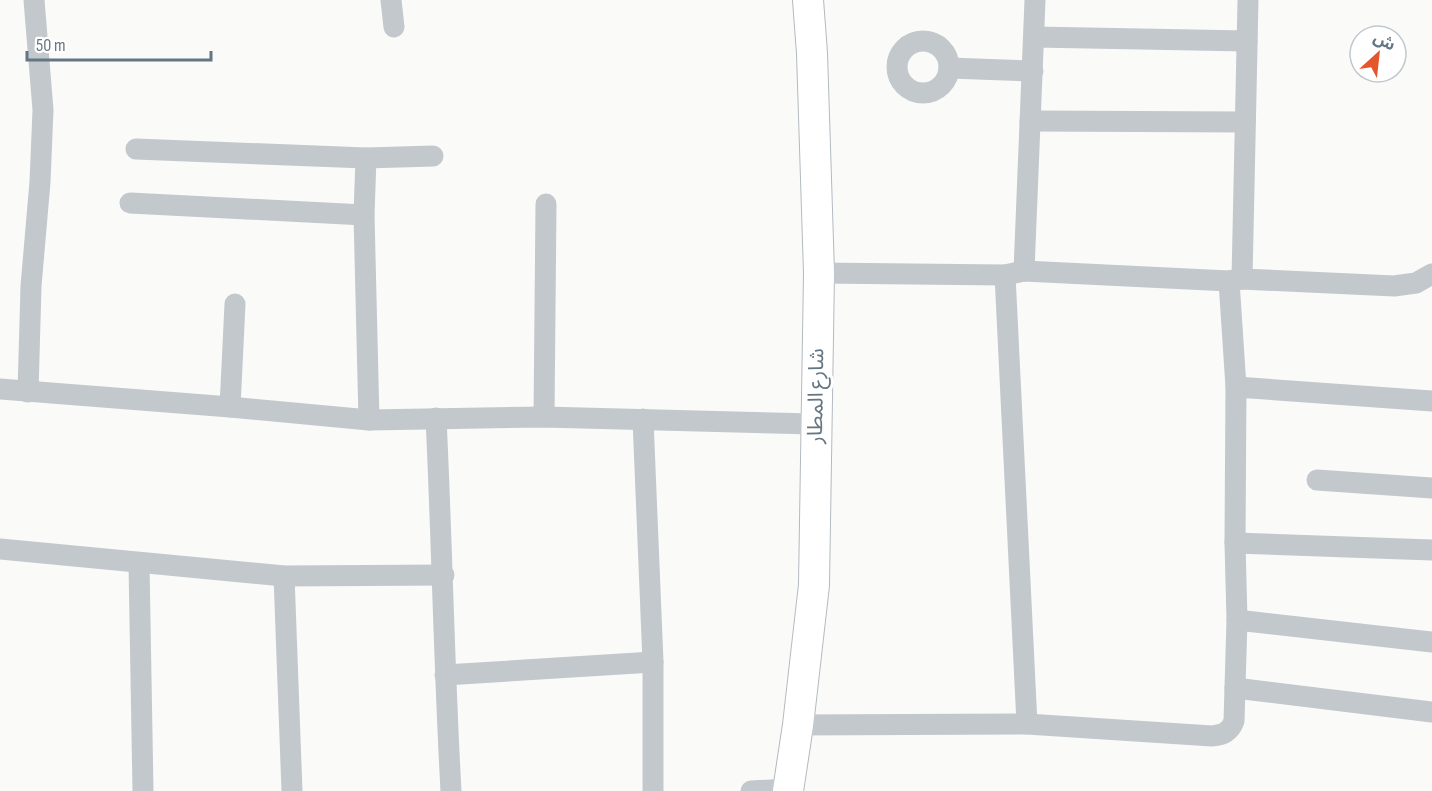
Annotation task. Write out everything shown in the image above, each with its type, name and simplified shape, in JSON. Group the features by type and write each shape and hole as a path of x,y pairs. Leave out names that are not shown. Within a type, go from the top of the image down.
{"street":[{"path":"28,392 31,286 40,182 43,110 34,0"},
{"path":"391,0 394,27"},
{"name":"شارع المطار","path":"788,790 814,585 819,273 812,52 808,0"},
{"path":"1027,724 1014,273 1030,121 1035,0"},
{"path":"798,725 1027,724 1212,736 1222,735 1231,729 1234,721 1237,620 1236,280 1245,122 1248,0"},
{"path":"1034,37 1247,41"},
{"path":"950,68 1033,71"},
{"path":"1030,121 1245,122"},
{"path":"136,149 366,158 433,156"},
{"path":"366,158 364,215 369,420"},
{"path":"130,203 364,215"},
{"path":"544,417 546,204"},
{"path":"819,273 1014,273 1394,286 1416,283 1432,275"},
{"path":"230,407 235,304"},
{"path":"1236,387 1432,401"},
{"path":"0,389 369,420 544,417 815,424"},
{"path":"436,418 451,791"},
{"path":"643,419 653,663 653,791"},
{"path":"1317,480 1432,488"},
{"path":"1235,543 1432,550"},
{"path":"0,549 284,576 444,575"},
{"path":"139,564 143,791"},
{"path":"284,576 292,791"},
{"path":"1237,620 1432,642"},
{"path":"445,675 653,663"},
{"path":"1235,688 1432,712"},
{"path":"751,791 788,790"}]}
